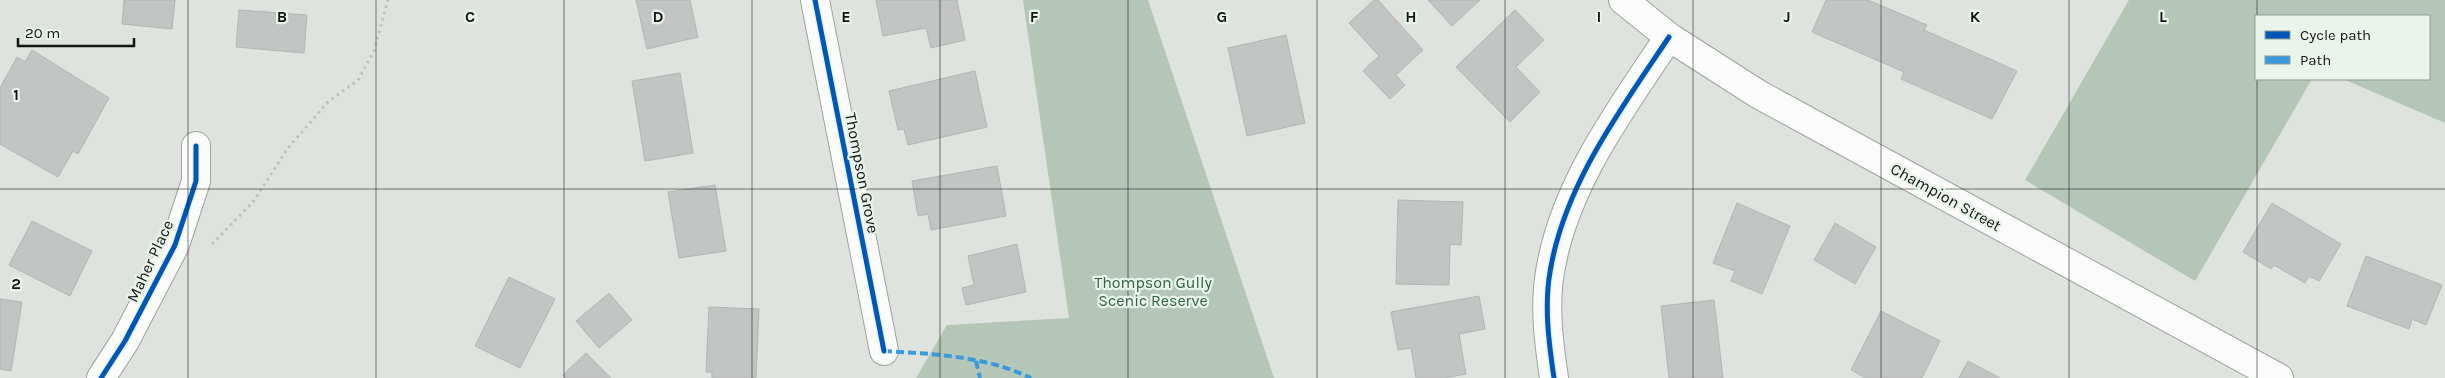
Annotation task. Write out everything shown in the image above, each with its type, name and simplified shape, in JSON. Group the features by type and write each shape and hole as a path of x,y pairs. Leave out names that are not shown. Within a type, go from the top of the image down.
{"street":[{"name":"Thompson Grove","path":"815,0 884,351"},
{"name":"Champion Street","path":"1623,0 1669,37 1758,94 2279,378"},
{"path":"1554,378 1548,337 1549,273 1562,218 1609,128 1669,37"},
{"name":"Maher Place","path":"101,378 124,341 175,245 196,181 196,146"}],"path":[{"path":"175,245 194,251 214,243 252,202 288,148 322,109 358,80 374,51 388,0"}],"green space":[{"name":"Thompson Gully Scenic Reserve","path":"1023,0 1148,0 1274,378 916,378 947,325 1069,318"},
{"path":"2129,0 2445,0 2445,123 2345,80 2430,80 2430,15 2255,15 2255,80 2311,80 2195,281 2025,180"}],"building":[{"path":"124,0 175,0 172,29 122,24"},
{"path":"636,0 690,0 698,37 647,49"},
{"path":"876,0 957,0 965,40 931,48 926,28 883,36"},
{"path":"1374,0 1378,0 1423,50 1396,75 1405,85 1390,99 1363,71 1379,56 1349,23"},
{"path":"1428,0 1480,0 1452,26"},
{"path":"1826,0 1868,0 1927,25 1924,30 2017,71 1992,119 1901,79 1904,72 1812,32"},
{"path":"239,10 307,15 304,53 236,47"},
{"path":"1515,10 1544,40 1516,67 1540,92 1510,122 1456,67"},
{"path":"1286,35 1305,123 1247,136 1228,48"},
{"path":"32,50 109,98 78,154 73,151 58,177 0,144 0,88 17,57 25,62"},
{"path":"975,71 987,127 908,145 904,129 898,130 889,91"},
{"path":"680,73 693,153 645,161 632,81"},
{"path":"997,166 1006,216 931,230 928,214 918,216 912,181"},
{"path":"715,185 726,251 679,258 668,192"},
{"path":"1398,200 1463,202 1461,245 1450,244 1449,285 1396,284"},
{"path":"1737,203 1790,226 1762,294 1731,281 1735,271 1713,263"},
{"path":"2272,203 2341,244 2319,281 2309,276 2305,283 2274,265 2271,269 2243,252"},
{"path":"32,221 92,251 70,296 9,265"},
{"path":"1835,223 1876,247 1855,284 1814,260"},
{"path":"1017,244 1026,292 966,305 962,288 974,285 968,256"},
{"path":"2366,256 2442,285 2426,325 2412,319 2409,329 2347,306"},
{"path":"509,277 555,299 520,368 475,346"},
{"path":"609,293 632,320 599,348 576,321"},
{"path":"1479,296 1485,329 1459,334 1466,374 1445,378 1416,378 1411,348 1398,350 1391,312"},
{"path":"0,299 22,302 11,371 0,369"},
{"path":"1714,300 1723,378 1669,378 1661,306"},
{"path":"709,307 759,309 756,378 712,378 712,372 706,372"},
{"path":"1881,311 1940,341 1922,378 1866,378 1851,370"},
{"path":"586,353 611,378 565,378 563,375"},
{"path":"1968,361 2000,378 1959,378"}],"marked path":[{"path":"884,351 959,357 996,365 1031,378"},
{"path":"976,361 980,378"}],"cycle path":[{"path":"815,0 884,351"},
{"path":"1554,378 1549,339 1547,299 1550,272 1557,240 1581,178 1614,120 1669,37"},
{"path":"101,378 125,341 175,245 196,181 196,146"}]}
